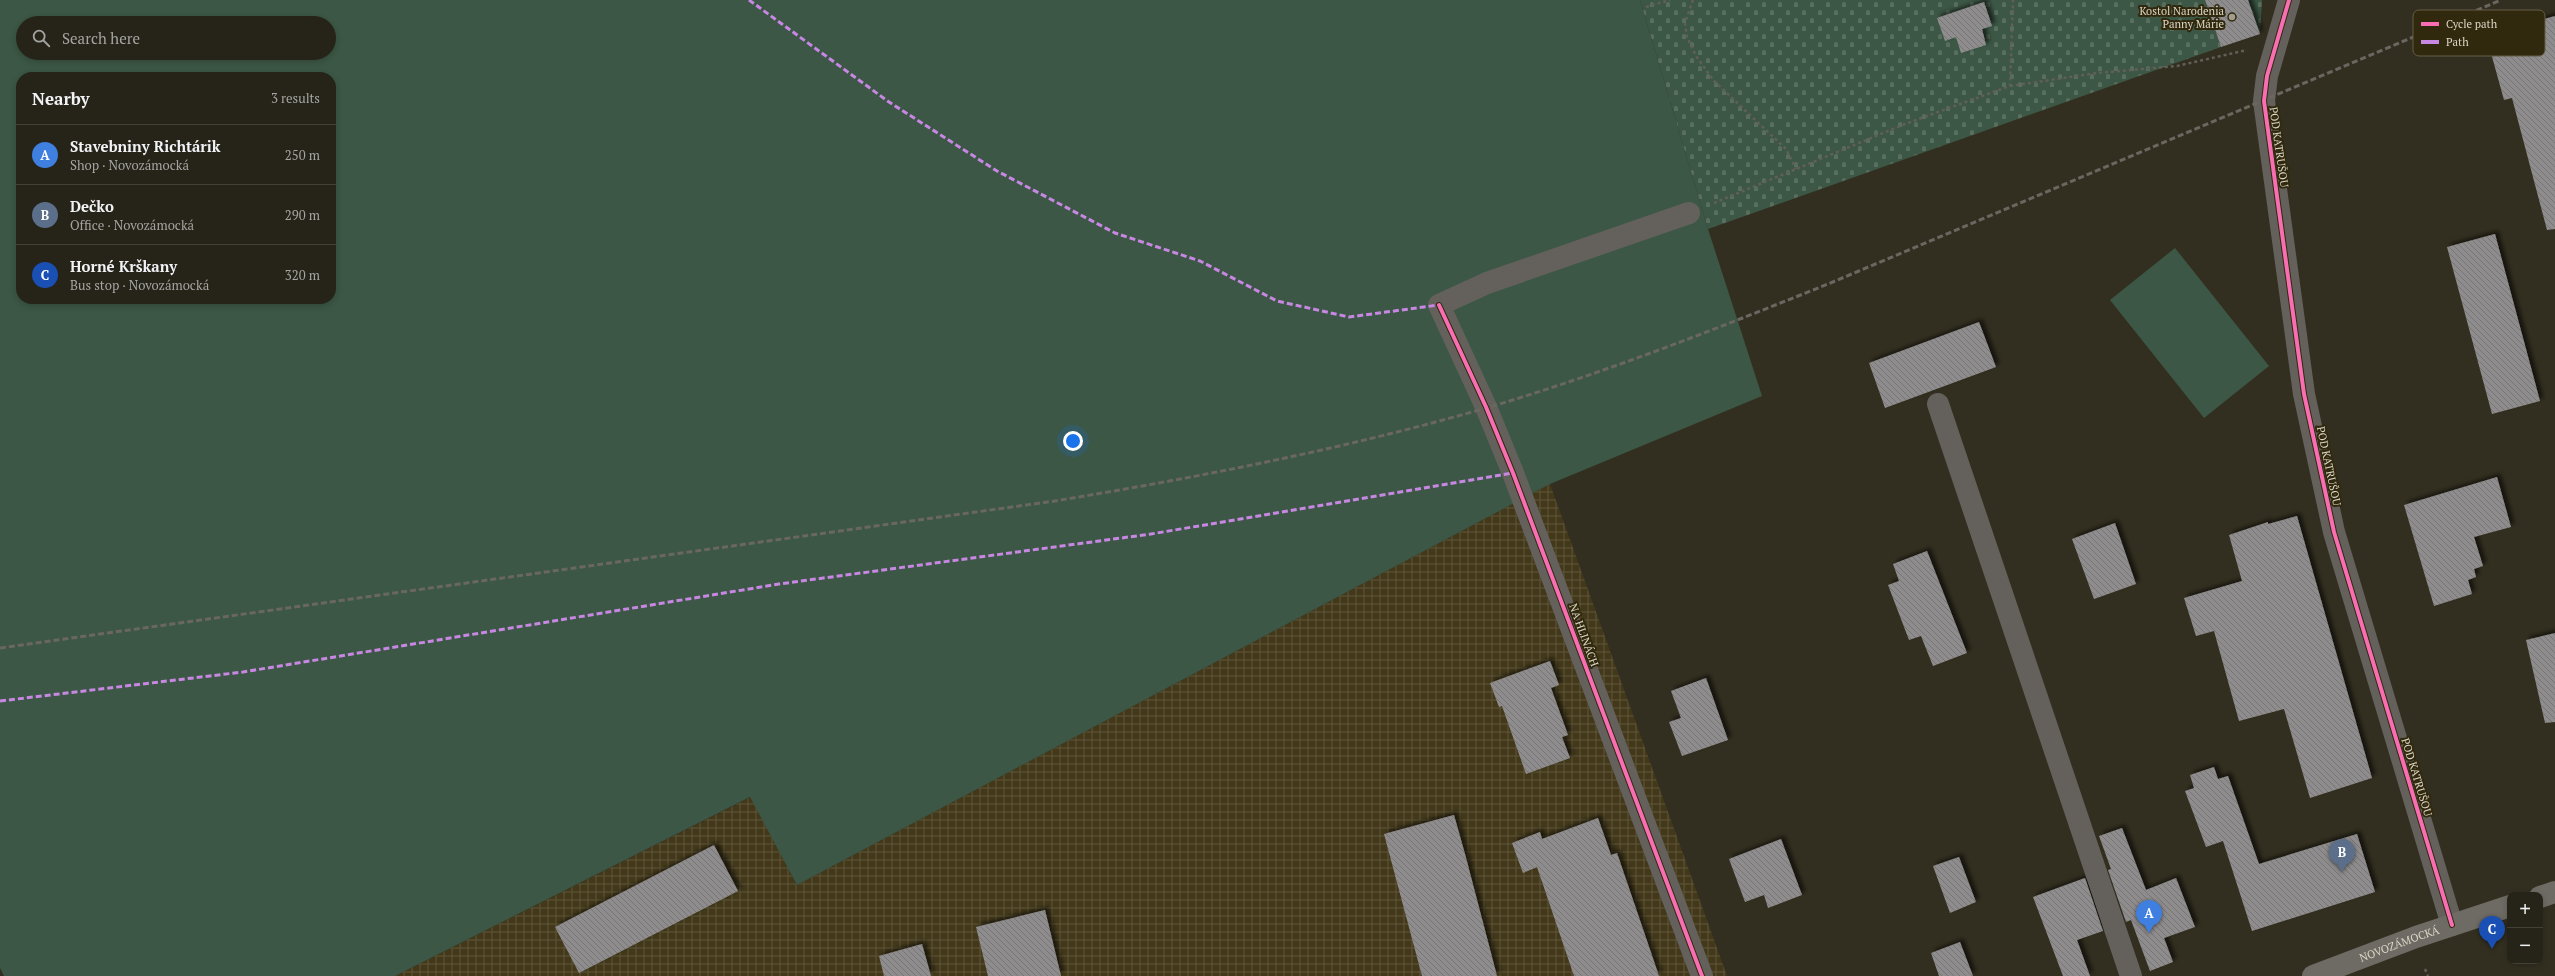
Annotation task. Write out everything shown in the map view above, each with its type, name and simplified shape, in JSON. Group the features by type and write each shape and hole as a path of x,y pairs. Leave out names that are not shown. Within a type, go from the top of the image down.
{"main road":[{"path":"2543,896 2555,892"},
{"name":"NOVOZÁMOCKÁ","path":"2313,976 2452,925 2507,907"}],"street":[{"name":"POD KATRUŠOU","path":"2289,0 2266,76 2264,101 2304,394 2334,532 2452,925"},
{"name":"NA HLINÁCH","path":"1689,214 1487,283 1439,305 1486,407 1516,480 1702,976"},
{"path":"1938,404 2131,976"}],"path":[{"path":"1646,7 1670,0"},
{"path":"1693,0 1685,23 1687,37 1696,56 1714,81 1786,149 1796,169"},
{"path":"2010,86 2013,0"},
{"path":"1689,214 1905,124 2010,86 2097,73 2177,66 2257,48 2275,48"},
{"path":"2425,969 2428,976"}],"shaded area":[{"path":"1550,484 1727,976 395,976 751,797 797,885"}],"green space":[{"path":"0,0 1640,0 1708,229 1762,396 1550,484 797,885 750,797 395,976 4,976 0,968"},
{"path":"1640,0 2205,0 2221,47 1708,229"},
{"path":"2248,0 2262,0 2260,34"},
{"path":"2175,248 2269,366 2204,418 2110,300"}],"building":[{"name":"Kostol Narodenia Panny Márie","path":"2205,0 2248,0 2260,34 2221,47"},
{"path":"1984,2 1992,26 1982,29 1986,45 1961,53 1956,37 1945,41 1937,18"},
{"path":"2555,16 2555,229 2547,230 2512,98 2504,100 2492,56 2545,56 2545,19"},
{"path":"2495,234 2540,401 2492,414 2447,247"},
{"path":"1979,322 1996,367 1885,408 1869,363"},
{"path":"2497,477 2511,527 2474,537 2483,566 2474,569 2476,577 2468,580 2472,594 2434,606 2404,505"},
{"path":"2297,516 2372,778 2310,798 2284,709 2239,721 2214,631 2196,636 2184,598 2242,581 2229,535 2268,522 2268,524"},
{"path":"2115,523 2136,584 2094,599 2072,539"},
{"path":"1927,551 1967,653 1933,666 1921,636 1909,640 1888,585 1899,581 1893,564"},
{"path":"2555,633 2555,722 2545,723 2526,640"},
{"path":"1550,661 1559,685 1551,688 1568,735 1562,737 1570,758 1526,774 1502,706 1499,707 1490,683"},
{"path":"1706,678 1728,740 1682,756 1669,722 1681,718 1671,691"},
{"path":"2214,767 2218,779 2228,776 2259,864 2357,834 2375,892 2252,931 2223,841 2206,847 2185,791 2194,788 2190,775"},
{"path":"1454,815 1497,976 1422,976 1384,834"},
{"path":"1598,818 1611,855 1617,853 1659,976 1574,976 1537,867 1523,873 1512,843 1540,832 1542,839"},
{"path":"2122,828 2146,890 2176,878 2195,927 2164,938 2173,962 2150,971 2131,920 2126,922 2108,870 2111,869 2099,836"},
{"path":"1781,839 1802,895 1768,908 1764,895 1745,902 1729,859"},
{"path":"714,845 738,891 579,973 555,927"},
{"path":"1959,857 1976,902 1950,913 1933,866"},
{"path":"2085,878 2103,931 2077,940 2090,976 2063,976 2033,897"},
{"path":"1045,910 1061,976 988,976 976,927"},
{"path":"1960,942 1973,976 1939,976 1931,953"},
{"path":"922,944 931,976 884,976 879,956"}],"railway":[{"path":"2477,10 2501,0"},
{"path":"0,648 1055,501 1272,461 1433,423 1573,381 1786,301 2413,37"}],"marked path":[{"path":"749,0 889,102 997,171 1115,233 1200,261 1277,301 1349,317 1439,305"},
{"path":"0,701 243,672 779,584 1151,534 1513,473"}],"cycle path":[{"path":"2289,0 2267,76 2264,101 2304,394 2334,532 2452,925"},
{"path":"1439,305 1486,407 1513,473 1702,976"}],"place":[{"name":"Kostol Narodenia Panny Márie","path":"2232,17"},
{"name":"Dečko","path":"2342,872"},
{"name":"Stavebniny Richtárik","path":"2149,933"},
{"name":"Horné Krškany","path":"2492,949"}]}
